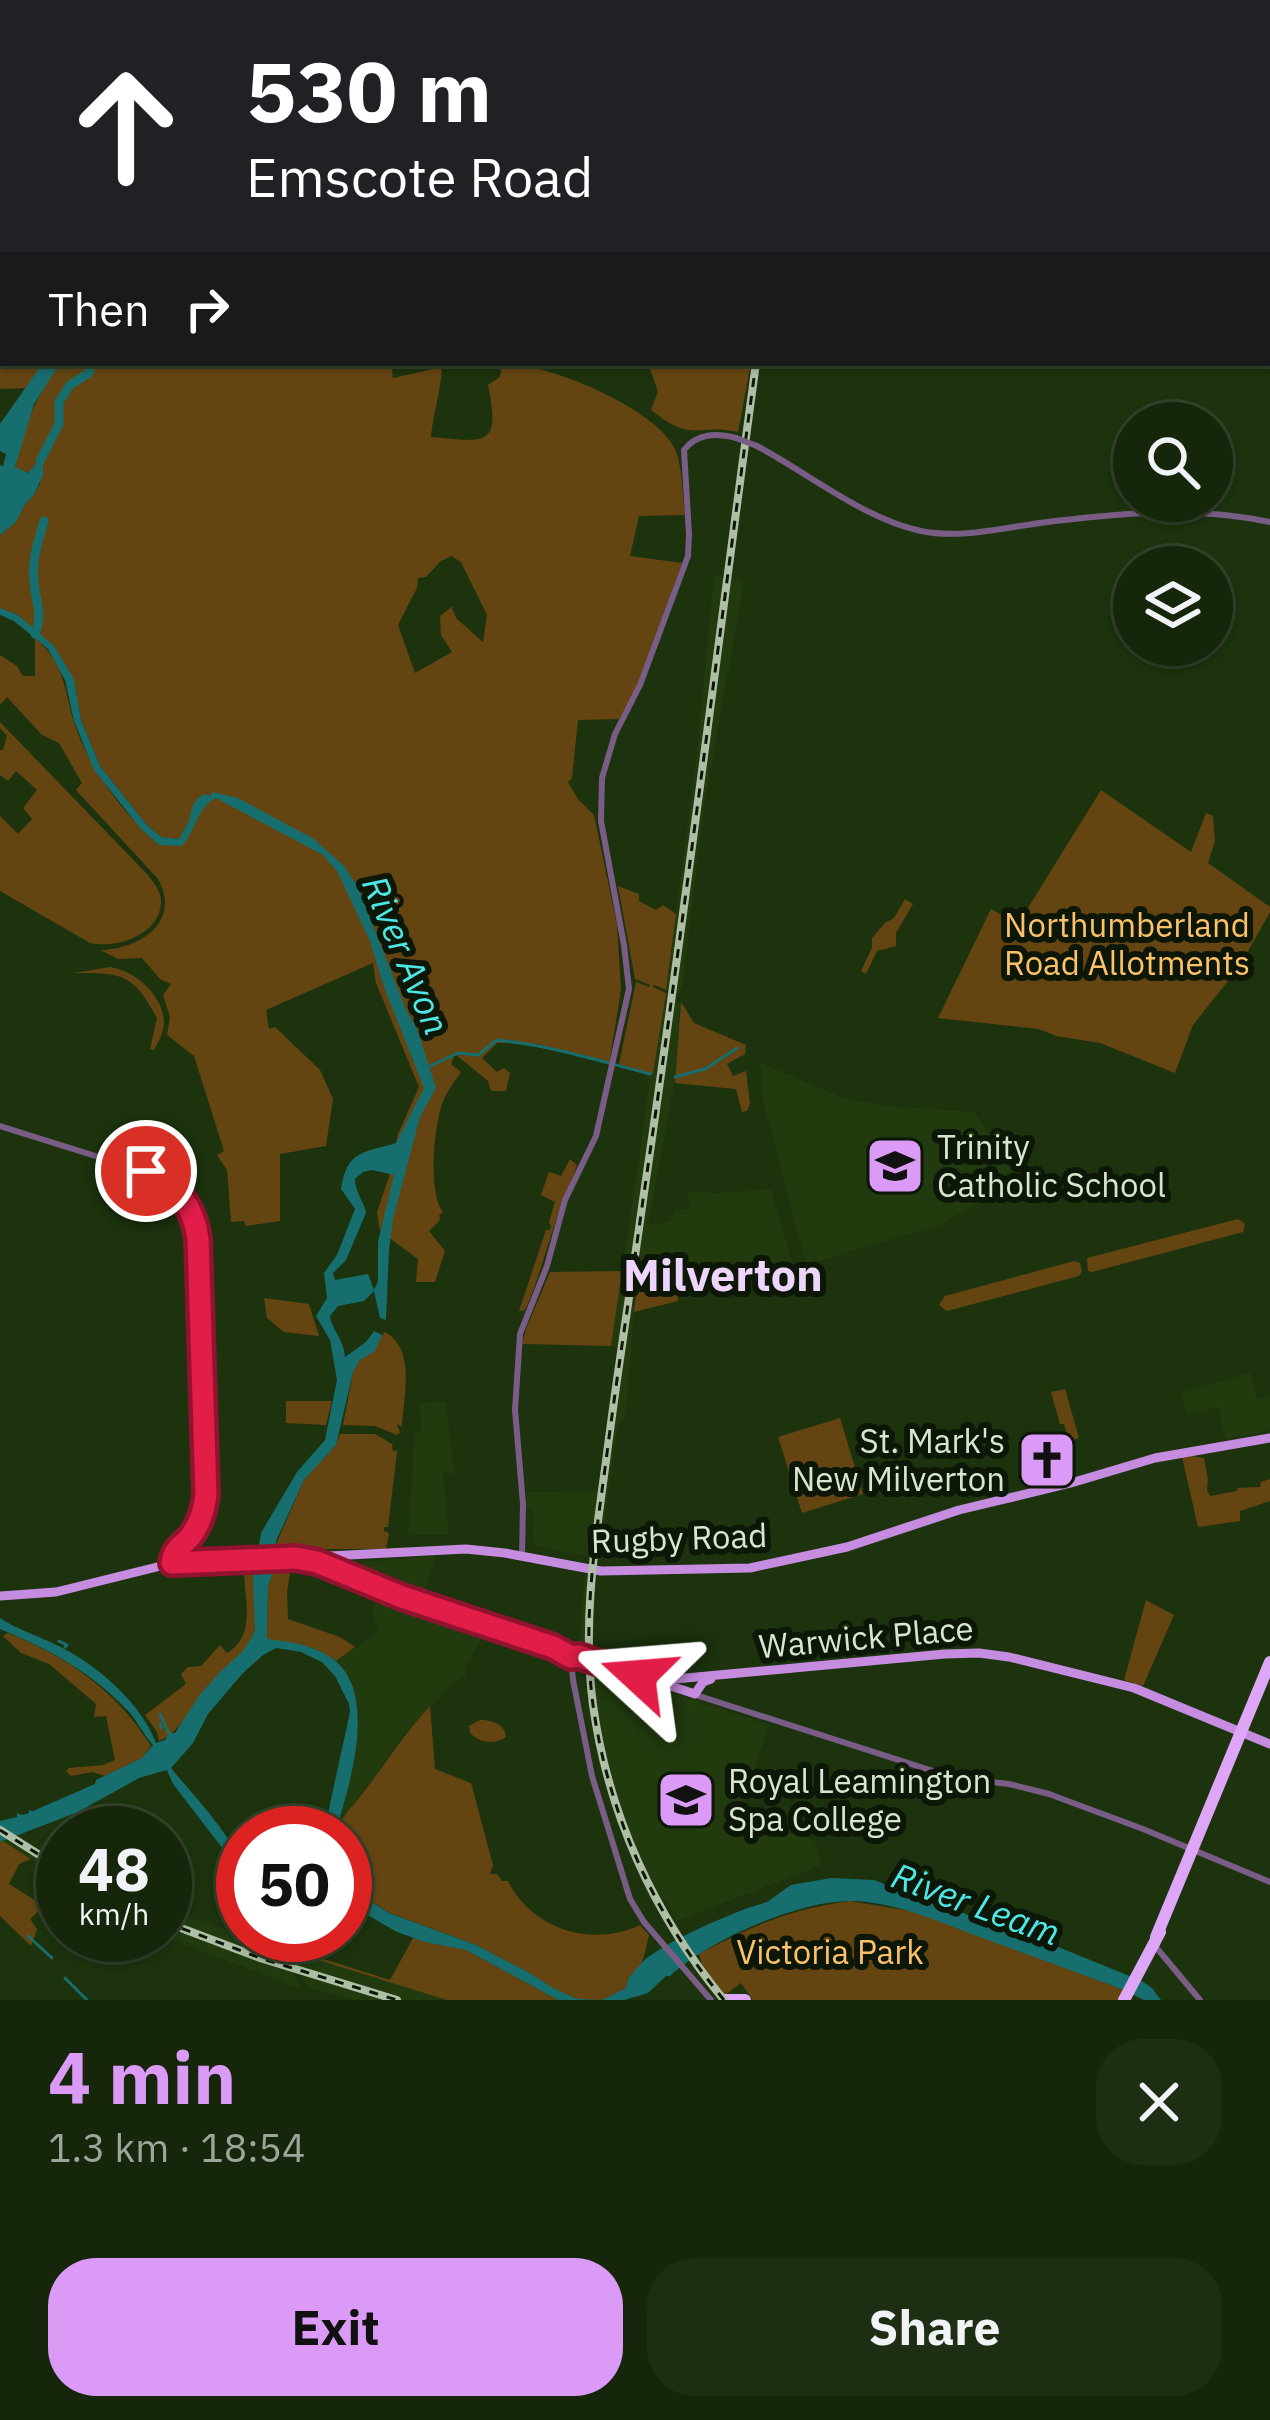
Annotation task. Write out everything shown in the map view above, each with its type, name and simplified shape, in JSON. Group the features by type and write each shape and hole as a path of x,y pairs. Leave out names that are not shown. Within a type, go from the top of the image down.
{"highway":[{"path":"1125,1999 1166,1915 1270,1662"},
{"path":"725,2000 745,2000"}],"main road":[{"name":"Rugby Road","path":"1,1596 68,1589 172,1563 306,1558 345,1565 364,1555 466,1550 616,1572 765,1566 1160,1457 1270,1438"},
{"path":"306,1558 345,1565"},
{"name":"Warwick Place","path":"345,1565 402,1597 641,1677 694,1686 728,1675 979,1653 1021,1659 1147,1693 1270,1744"}],"street":[{"path":"522,1556 515,1409 520,1334 547,1266 564,1204 596,1136 629,982 602,828 602,778 615,734 640,685 688,556 682,455 686,447 699,437 736,438 865,508 922,531 960,532 1136,512 1219,513 1270,521"},
{"path":"0,1126 153,1174 175,1189 192,1212 200,1267 206,1495 201,1518 174,1552 172,1563"},
{"path":"571,1657 574,1691 601,1808 628,1895 709,2000"},
{"path":"694,1686 714,1700 939,1774 1022,1786 1093,1810 1270,1882"},
{"path":"1154,1940 1200,2000"}],"shaded area":[{"path":"714,576 744,583 705,800 682,988 676,997 666,990"},
{"path":"666,993 680,1004 676,1076 648,1223 671,1221 674,1210 691,1208 686,1191 771,1189 794,1268 634,1312 625,1419 618,1422 599,1560 589,1559 534,1546 533,1508 527,1508 527,1492 600,1491 618,1347 611,1346 649,1084 646,1074 653,1073"},
{"name":"Trinity Catholic School","path":"761,1063 841,1097 886,1106 974,1112 1013,1169 975,1204 943,1224 806,1265 762,1096"},
{"path":"1250,1373 1257,1399 1270,1396 1270,1431 1226,1439 1218,1407 1187,1415 1181,1392"},
{"path":"446,1402 454,1473 443,1473 447,1535 408,1535 420,1403"},
{"path":"435,1556 423,1599 358,1570 365,1562"},
{"path":"585,1573 596,1576 593,1649 579,1646"},
{"path":"378,1593 485,1631 465,1669 466,1676 402,1736 352,1806 342,1806 357,1744 359,1709 336,1661 375,1635 378,1630 372,1612"},
{"name":"Royal Leamington Spa College","path":"602,1670 769,1725 739,1814 815,1841 821,1865 677,1921 666,1898 651,1903 615,1818 589,1711 586,1671"},
{"path":"12,1836 36,1848 36,1862 3,1841"},
{"path":"192,1918 216,1926 216,1956 192,1947"},
{"path":"230,1962 287,1962 301,1989"},
{"path":"297,1962 326,1962 447,2000 354,2000 305,1983"}],"green space":[{"path":"0,366 41,366 27,388 0,389"},
{"path":"58,366 370,366 392,369 393,378 442,367 431,437 477,439 490,430 488,385 500,377 502,366 525,366 571,379 623,403 664,433 675,449 685,515 639,516 630,556 682,563 636,688 619,719 578,720 568,782 594,815 617,925 621,990 609,1064 537,1044 497,1043 482,1058 497,1072 504,1068 510,1073 506,1091 491,1091 488,1081 455,1054 451,1064 461,1072 441,1107 435,1138 435,1189 443,1212 429,1231 445,1251 435,1282 416,1282 418,1259 380,1231 377,1212 398,1134 419,1087 376,983 373,963 266,1010 269,1029 275,1027 320,1070 333,1099 326,1146 280,1154 280,1221 246,1226 244,1221 231,1222 227,1170 217,1155 224,1151 194,1056 167,1035 170,1017 163,995 171,984 160,979 142,958 118,959 100,950 129,945 153,931 165,909 164,895 158,879 76,790 82,783 59,743 42,735 7,697 0,705 0,655 23,676 35,676 35,638 58,667 80,739 120,804 159,845 181,841 186,828 179,839 161,837 146,824 100,766 81,720 74,679 18,615 0,608 0,535 16,522 40,484 42,457 28,473 15,468 31,413","holes":["451,556 461,562 487,615 483,642 457,619 453,606 440,616 441,635 452,652 415,673 398,625 418,578 426,577"]},
{"path":"649,366 750,366 738,432 677,427 651,410 658,392"},
{"path":"0,722 154,883 161,897 159,913 145,931 112,944 90,943 0,891 0,816 18,834 32,819 23,808 37,790 16,771 8,781 0,775 0,750 7,736"},
{"name":"Northumberland Road Allotments","path":"1101,790 1191,852 1206,813 1213,816 1215,841 1208,863 1270,907 1239,967 1193,1025 1175,1073 1100,1043 1039,1029 938,1018 991,909 1018,924"},
{"path":"618,886 639,894 639,901 656,910 663,905 676,914 666,990 653,987 666,993 653,1074 619,1064 636,982 650,985 635,979"},
{"path":"905,899 913,904 896,933 896,946 877,951 866,974 861,971 872,938 894,918"},
{"path":"110,967 138,979 158,1002 164,1025 154,1050 150,1049 157,1018 133,984 115,975 74,973"},
{"path":"681,1002 694,1023 746,1045 745,1054 727,1064 733,1076 746,1071 747,1111 742,1112 736,1089 675,1083"},
{"path":"570,1159 577,1165 527,1306 519,1311 551,1226 555,1202 541,1195 549,1172 561,1176"},
{"path":"1238,1219 1245,1224 1243,1232 1088,1271 1087,1258"},
{"path":"1080,1263 1079,1276 947,1311 939,1305 945,1296"},
{"path":"622,1271 611,1346 522,1344 550,1272"},
{"path":"638,1277 675,1277 678,1301 634,1312"},
{"path":"264,1298 309,1304 319,1336 284,1332 267,1318"},
{"path":"385,1332 395,1340 405,1362 402,1427 397,1424 397,1435 375,1426 343,1425 353,1372"},
{"path":"1065,1389 1079,1438 1069,1441 1051,1392"},
{"path":"286,1401 332,1401 326,1425 286,1423"},
{"path":"840,1418 863,1494 802,1513 778,1437"},
{"path":"340,1434 375,1434 397,1452 388,1527 384,1527 389,1533 386,1549 274,1549 304,1480 336,1445"},
{"path":"1182,1457 1204,1458 1210,1496 1260,1487 1270,1479 1270,1501 1240,1511 1240,1521 1198,1527"},
{"path":"276,1564 291,1565 288,1619 355,1647 336,1661 313,1648 267,1640 268,1586"},
{"path":"244,1565 256,1566 251,1640 183,1722 159,1741 145,1715 186,1684 181,1674 188,1667 201,1666 220,1645 227,1653 243,1636 247,1614"},
{"path":"1146,1600 1174,1615 1143,1686 1124,1680"},
{"path":"8,1633 51,1653 107,1692 151,1746 142,1758 105,1776 92,1772 71,1776 66,1771 69,1768 115,1760 106,1716 94,1717 96,1704 49,1664 21,1653 3,1636"},
{"path":"430,1706 435,1769 471,1783 493,1865 490,1874 508,1881 532,1911 547,1922 583,1934 621,1932 640,1925 649,1935 641,1964 626,1988 602,2000 577,1999 476,1945 372,1902 372,1806 352,1806"},
{"path":"480,1720 497,1724 506,1737 492,1742 474,1736 469,1726"},
{"path":"0,1842 31,1859 19,1864 9,1884 36,1901 36,1913 30,1919 36,1928 31,1946 0,1916"},
{"name":"Victoria Park","path":"850,1901 916,1912 1124,1990 1119,2000 753,2000 741,1983 725,1995 703,1968 699,1954 737,1935 790,1914"},
{"path":"413,1938 466,1950 558,2000 447,2000 325,1962 390,1980"}],"water":[{"path":"41,366 58,366 34,404 15,467 28,473 43,456 43,475 16,522 0,535 0,465 6,454 0,451 0,424"},
{"path":"0,608 18,615 54,646 74,679 81,720 100,766 161,837 179,839 197,799 212,792 238,798 314,839 344,866 358,887 417,1029 436,1088 420,1117 393,1219 386,1320 380,1318 374,1291 364,1301 338,1306 330,1316 345,1357 374,1331 382,1335 375,1351 360,1360 353,1372 336,1445 304,1480 276,1541 276,1565 268,1586 267,1639 308,1646 330,1657 345,1672 354,1692 357,1740 343,1806 330,1806 349,1704 322,1662 276,1648 242,1674 171,1768 216,1823 216,1840 167,1770 139,1778 89,1806 44,1806 142,1758 153,1745 130,1713 101,1686 53,1654 0,1629 0,1618 61,1647 104,1676 140,1714 156,1743 175,1733 199,1696 242,1652 255,1630 253,1580 261,1533 297,1472 325,1440 337,1380 330,1340 316,1316 327,1298 324,1273 337,1255 355,1209 341,1189 344,1176 358,1155 396,1143 424,1088 370,941 337,871 323,855 216,798 204,808 182,846 159,845 94,770 74,721 65,680 48,649 0,615","holes":["372,1170 394,1175 378,1242 374,1290 368,1274 335,1280 333,1273 346,1260 366,1213 355,1179"]},
{"path":"33,1811 36,1828 0,1842 0,1821"},
{"name":"River Leam","path":"831,1878 874,1880 1021,1932 1142,1981 1161,2000 1144,2000 917,1914 854,1901 808,1907 757,1924 687,1962 648,1993 602,2000 626,1988 645,1959 683,1936 767,1902 791,1885"},
{"path":"372,1902 476,1945 577,1999 602,2000 558,2000 466,1950 397,1932 372,1918"}],"waterway":[{"path":"40,461 59,424 59,402 90,366"},
{"path":"35,634 39,614 33,567 44,521"},
{"path":"428,1067 458,1053 478,1055 497,1040 650,1074"},
{"path":"675,1077 705,1069 737,1048"},
{"path":"59,1641 65,1647"},
{"path":"160,1714 169,1734"},
{"path":"160,1724 161,1728"},
{"path":"28,1936 36,1943"},
{"path":"65,1978 87,2000"}],"railway":[{"path":"724,2000 676,1933 623,1824 593,1705 589,1613 610,1428 756,366"},
{"path":"0,1830 36,1853"},
{"path":"192,1932 397,2000"}],"place":[{"name":"Trinity Catholic School","path":"895,1166"},
{"name":"St. Mark's New Milverton","path":"1047,1460"},
{"name":"Royal Leamington Spa College","path":"686,1800"}],"district":[{"name":"Milverton","path":"723,1275"}],"route":[{"path":"146,1171 181,1195 192,1212 198,1239 206,1495 201,1518 174,1552 172,1563 316,1561 402,1597 638,1676"}],"water label":[{"name":"River Avon","path":"406,955"}]}
